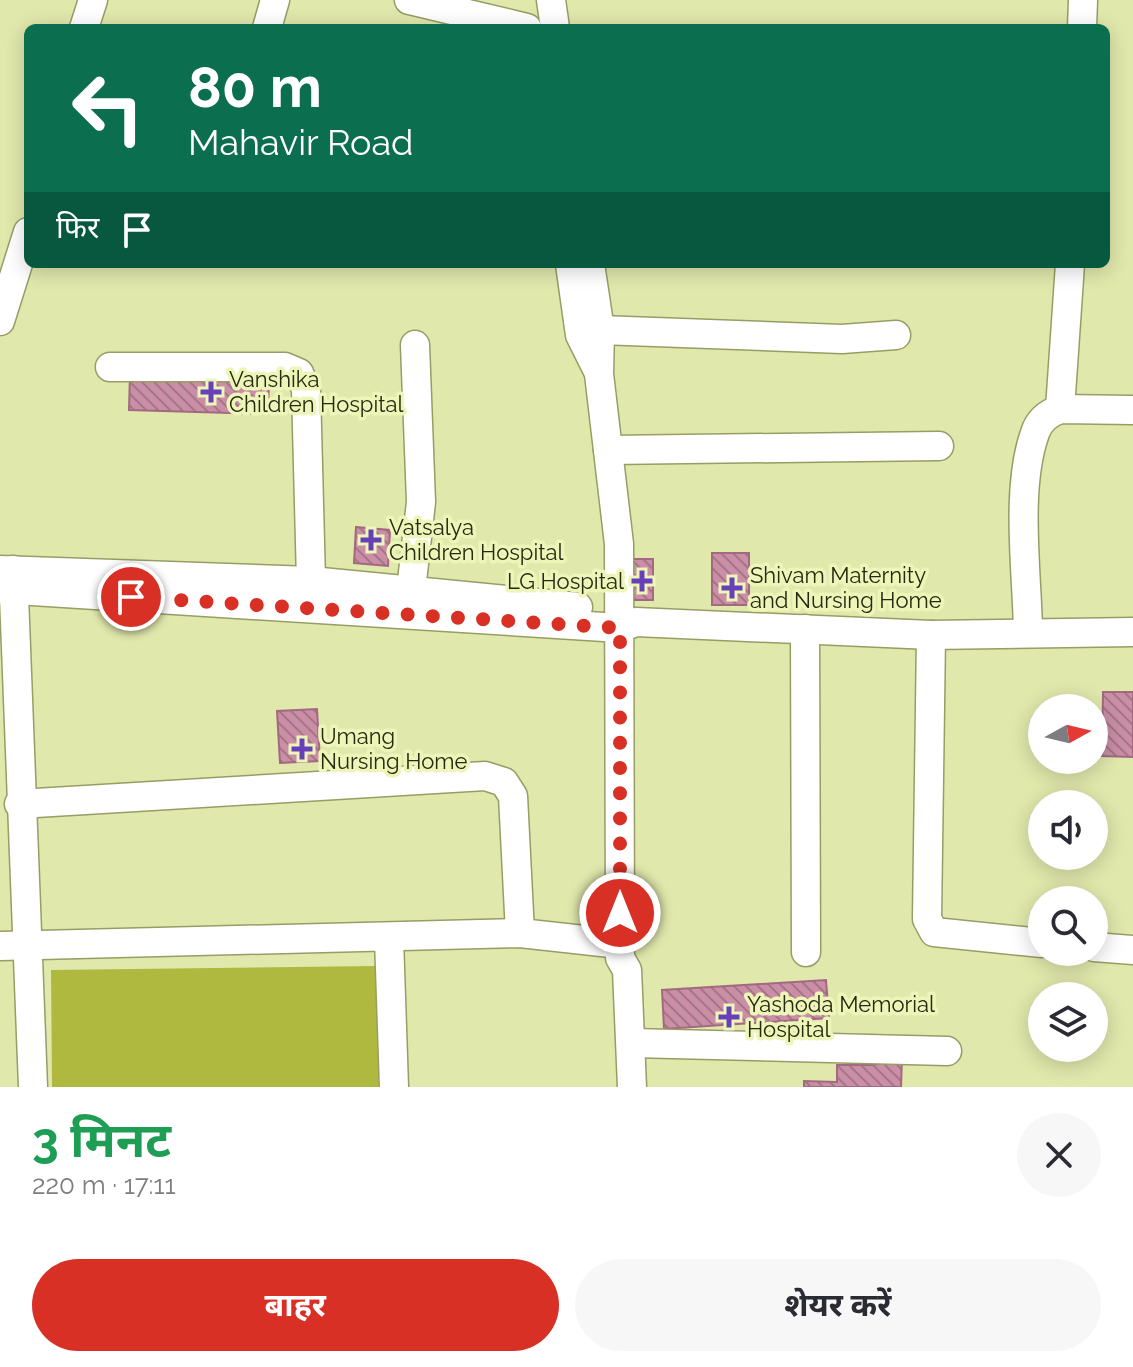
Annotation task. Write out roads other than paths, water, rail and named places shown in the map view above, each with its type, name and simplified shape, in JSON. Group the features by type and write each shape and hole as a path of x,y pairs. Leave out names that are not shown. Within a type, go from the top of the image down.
{"street":[{"path":"85,24 93,0"},
{"path":"268,24 275,0"},
{"path":"532,0 536,24"},
{"path":"551,0 554,24"},
{"path":"1082,24 1083,0"},
{"path":"424,11 503,24"},
{"path":"0,321 24,245"},
{"path":"571,268 580,335 599,374"},
{"path":"591,268 600,330 599,374 626,620 620,951 614,970 616,1087"},
{"path":"1060,409 1070,268"},
{"path":"600,330 842,339 896,335"},
{"path":"411,590 421,502 415,345"},
{"path":"110,367 285,367 299,373 306,389 309,595"},
{"path":"1028,631 1025,488 1034,434 1050,413 1060,409 1133,410"},
{"path":"608,450 939,446"},
{"path":"33,1087 13,945 19,804 6,579 309,595 626,620 931,635 1028,631 1133,632"},
{"path":"309,595 411,590 626,620"},
{"path":"805,629 806,952"},
{"path":"931,635 927,919 934,932 1028,942"},
{"path":"19,804 485,776 504,782 513,796 520,933"},
{"path":"13,945 520,933 620,951"},
{"path":"389,938 394,1087"},
{"path":"1108,948 1133,950"},
{"path":"620,951 627,970 632,1087"},
{"path":"632,1043 947,1051"}],"place":[{"name":"Vanshika Children Hospital","path":"211,392"},
{"name":"Vatsalya Children Hospital","path":"371,540"},
{"name":"LG Hospital","path":"642,581"},
{"name":"Shivam Maternity and Nursing Home","path":"732,588"},
{"name":"Umang Nursing Home","path":"302,749"},
{"name":"Yashoda Memorial Hospital","path":"729,1017"}]}
